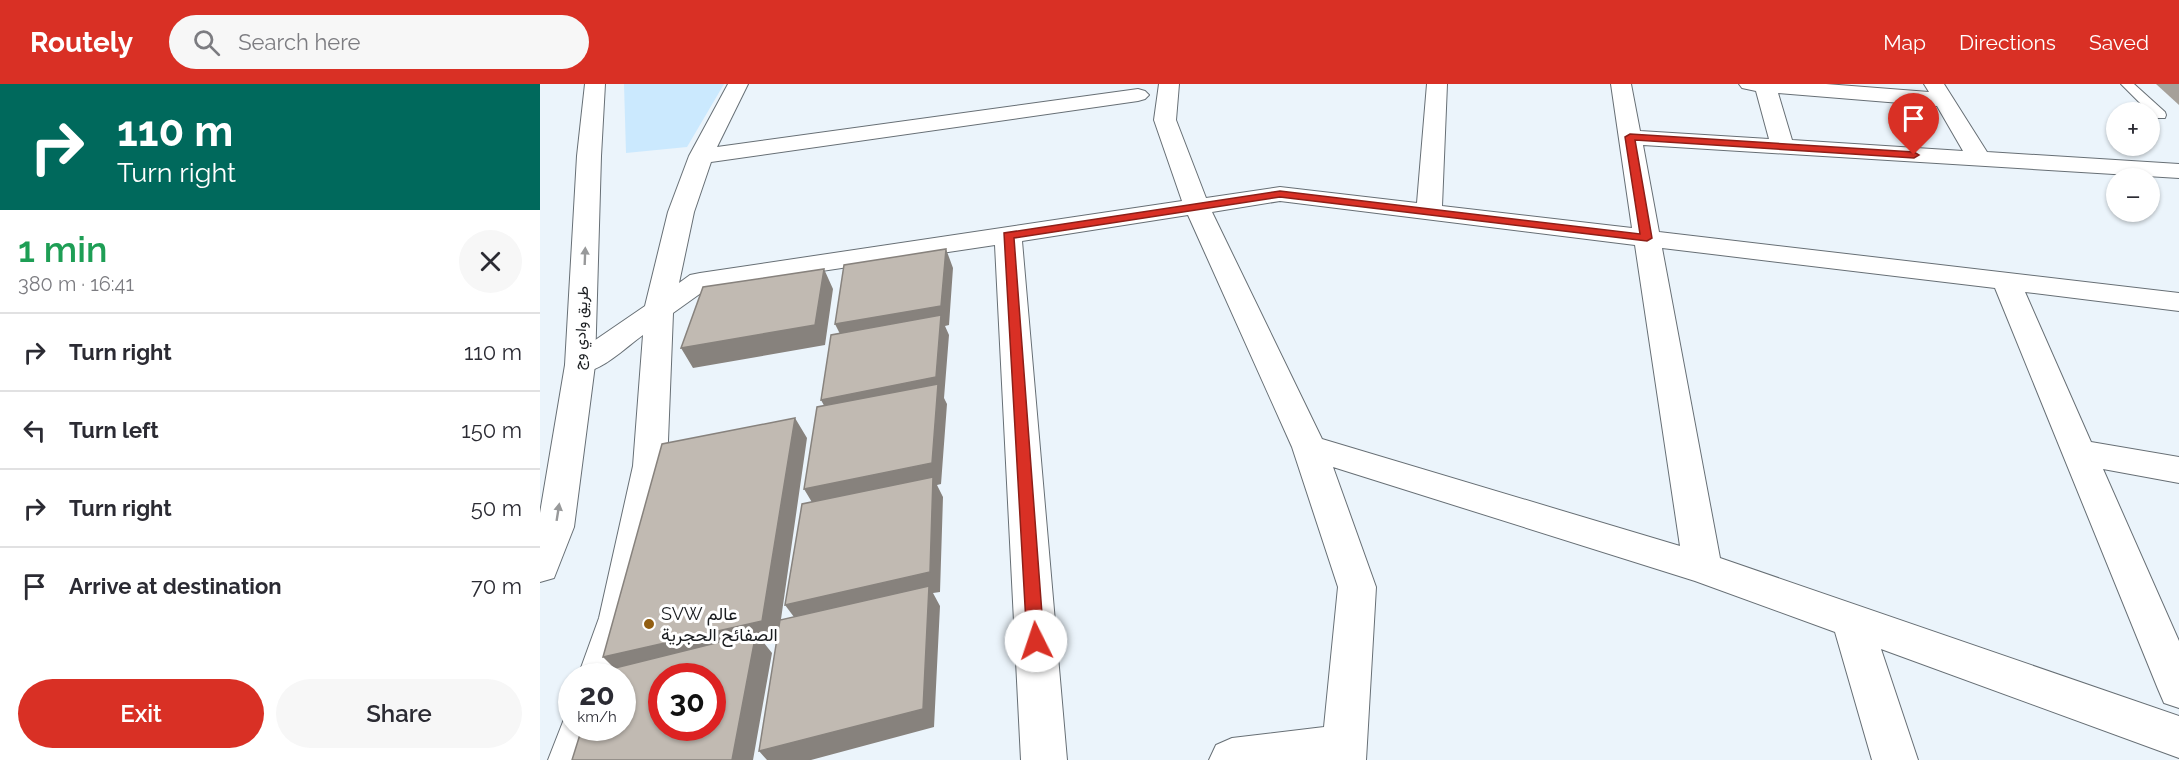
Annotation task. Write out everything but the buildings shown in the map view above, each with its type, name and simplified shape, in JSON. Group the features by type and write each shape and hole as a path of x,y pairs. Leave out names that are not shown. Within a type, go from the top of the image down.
{"street":[{"name":"طريق وادي وج","path":"540,567 556,527 580,365 589,156 596,84"},
{"path":"603,663 619,618 650,466 658,308 681,212 701,156 738,84"},
{"path":"1169,84 1166,120 1196,205 1309,447 1357,587 1343,752 1232,760"},
{"path":"1429,212 1437,84"},
{"path":"1621,84 1703,568"},
{"path":"1783,147 1760,84 1939,92 1980,159"},
{"path":"701,156 1132,89 1166,120"},
{"path":"1630,137 2179,171"},
{"path":"580,365 658,308 700,281 1280,194 2179,302"},
{"path":"1008,236 1044,760"},
{"path":"2006,281 2179,689"},
{"path":"1309,447 1703,568 2179,737"},
{"path":"2079,452 2179,470"},
{"path":"1852,621 1895,760"},
{"path":"571,760 578,741"}],"lane":[{"path":"2127,84 2146,102"}],"shaded area":[{"path":"624,84 724,84 687,147 626,153"}],"place":[{"name":"SVW عالم الصفائح الحجرية","path":"649,624"}],"route":[{"path":"1036,641 1008,236 1196,205 1280,194 1647,238 1630,137 1914,155"}]}
